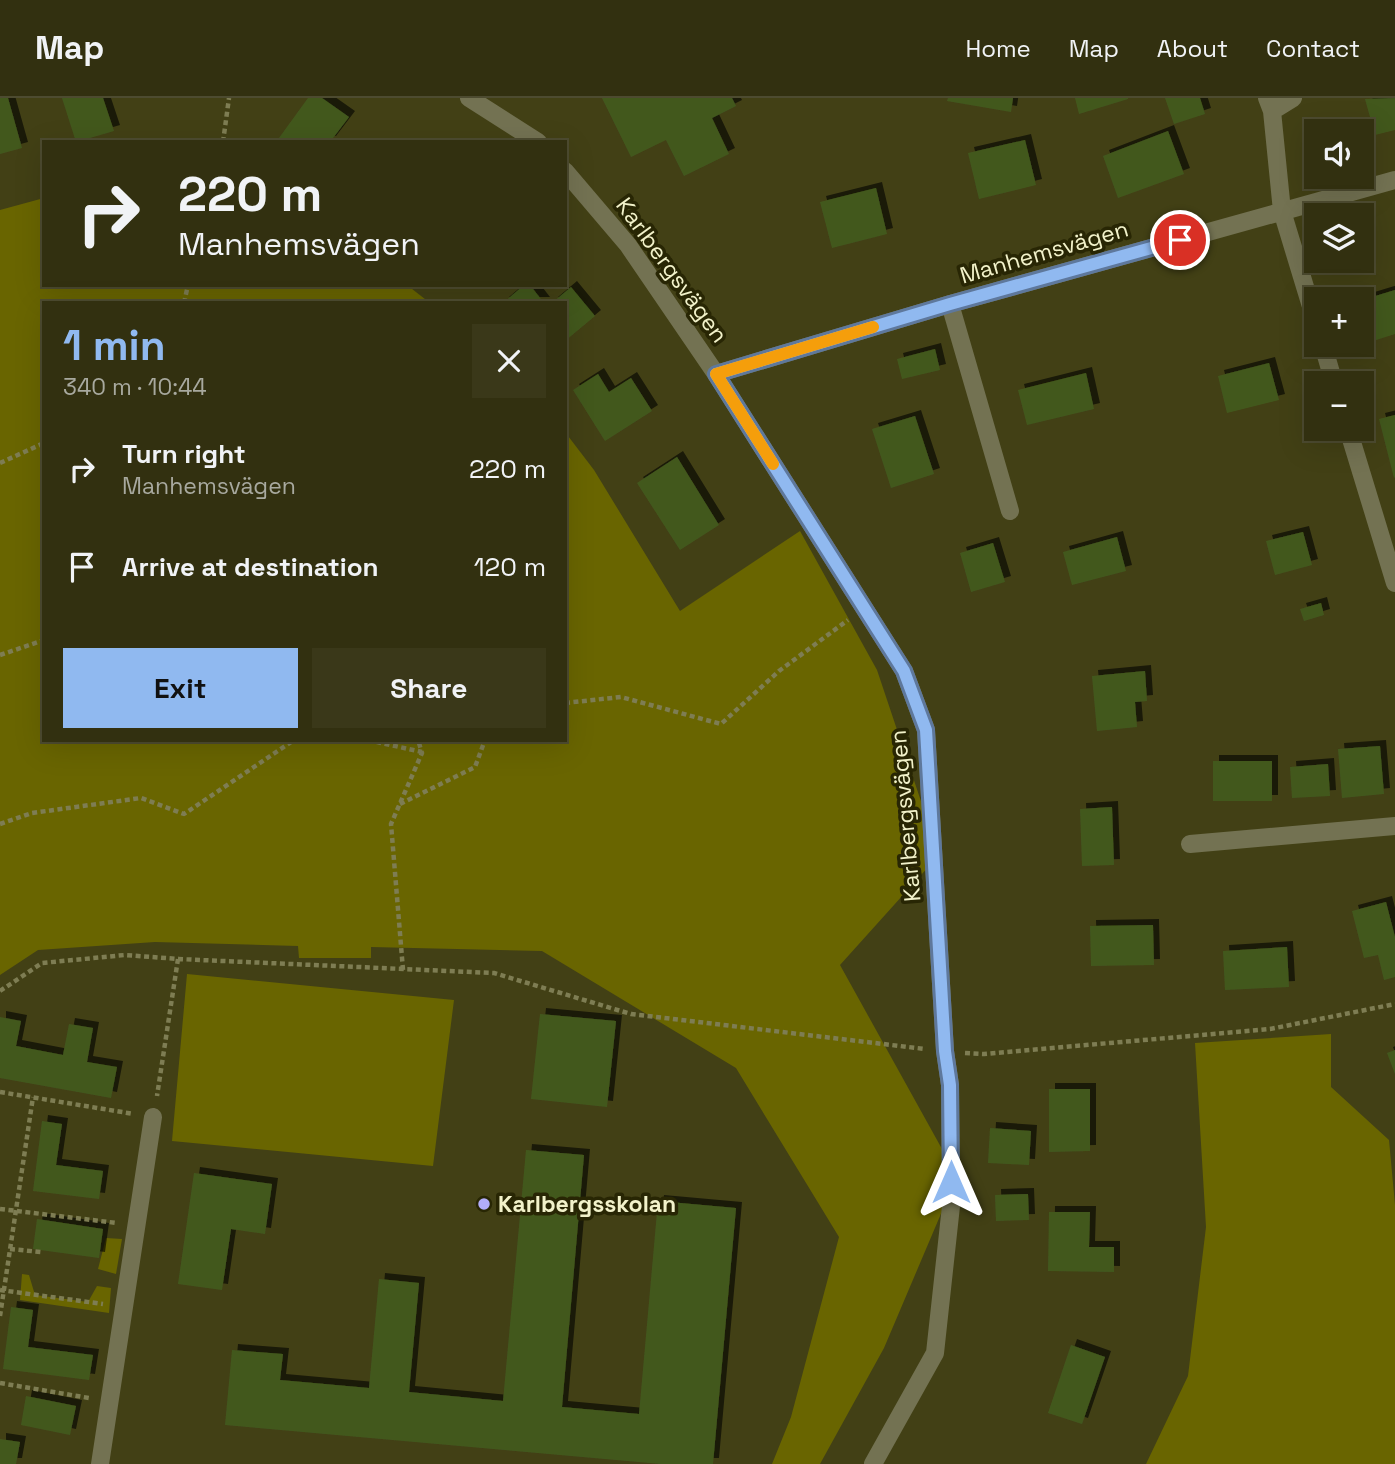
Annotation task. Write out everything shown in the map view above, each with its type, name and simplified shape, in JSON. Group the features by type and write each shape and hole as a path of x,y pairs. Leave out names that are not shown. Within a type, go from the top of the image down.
{"street":[{"path":"469,98 535,140"},
{"path":"1293,98 1269,104 1282,211 1305,287"},
{"name":"Karlbergsvägen","path":"567,173 628,245 716,374 904,671 926,730 945,1051 950,1085 951,1206 935,1353 873,1464"},
{"name":"Manhemsvägen","path":"716,374 950,304 1395,180"},
{"name":"Manhemsvägen","path":"950,304 1010,511"},
{"path":"1352,441 1395,583"},
{"path":"1190,844 1395,826"},
{"path":"100,1464 153,1116"}],"path":[{"path":"223,140 229,98"},
{"path":"0,463 42,444"},
{"path":"567,703 621,696 721,724 779,671 848,619"},
{"path":"0,655 42,641"},
{"path":"0,824 32,813 141,797 184,814 291,742"},
{"path":"376,742 422,753"},
{"path":"403,970 391,824 422,753 419,742"},
{"path":"399,804 475,767 484,742"},
{"path":"0,991 42,963 125,955 494,973 631,1014 984,1054 1270,1029 1395,1004"},
{"path":"0,1092 153,1116 178,959"},
{"path":"0,1316 33,1097"},
{"path":"0,1209 137,1226"},
{"path":"10,1249 41,1252"},
{"path":"2,1290 124,1308"},
{"path":"0,1383 109,1401"}],"shaded area":[{"path":"42,199 42,287 410,287 427,301 42,301 42,742 567,742 567,435 594,470 680,611 800,531 877,670 939,855 840,965 957,1176 884,1348 820,1464 772,1464 791,1417 839,1237 736,1068 542,951 371,947 371,958 299,958 298,946 155,942 38,950 0,975 0,210"},
{"path":"187,974 454,1000 433,1166 172,1141"},
{"path":"1331,1034 1331,1087 1389,1140 1395,1205 1395,1464 1146,1464 1188,1376 1206,1227 1195,1043"},
{"path":"106,1238 122,1239 116,1274 98,1269"},
{"path":"22,1274 29,1275 35,1295 88,1302 97,1286 111,1288 109,1313 20,1300"}],"building":[{"path":"0,98 8,98 22,148 0,154"},
{"path":"62,98 103,98 114,131 75,140"},
{"path":"308,98 322,98 349,117 332,140 279,138"},
{"path":"602,98 732,98 736,106 712,118 729,154 684,176 666,140 631,157"},
{"path":"948,98 1013,98 1011,112 947,101"},
{"path":"1075,98 1128,98 1128,99 1079,114"},
{"path":"1165,98 1200,98 1205,114 1174,124"},
{"path":"1395,98 1395,130 1375,135 1374,119 1371,119 1365,99"},
{"path":"1168,131 1184,174 1118,198 1103,156"},
{"path":"1025,140 1036,185 979,199 968,153"},
{"path":"876,188 887,234 832,248 820,202"},
{"path":"522,287 532,287 542,301 505,301"},
{"path":"571,287 595,316 567,339 567,301 554,301"},
{"path":"1395,290 1395,334 1374,341 1374,296"},
{"path":"935,349 940,370 902,379 897,359"},
{"path":"1269,363 1279,400 1227,413 1218,376"},
{"path":"1086,373 1094,409 1027,425 1018,390"},
{"path":"598,374 609,392 631,378 652,411 605,441 573,390"},
{"path":"1395,415 1395,477 1394,478 1379,419"},
{"path":"915,416 934,474 891,488 872,429"},
{"path":"677,457 719,525 680,550 637,483"},
{"path":"1303,532 1312,565 1275,575 1266,541"},
{"path":"1117,537 1126,571 1072,585 1063,552"},
{"path":"993,543 1005,582 971,592 960,553"},
{"path":"1321,603 1324,615 1304,621 1300,609"},
{"path":"1145,671 1147,701 1135,702 1137,727 1097,731 1092,676"},
{"path":"1380,746 1384,794 1342,798 1338,749"},
{"path":"1213,761 1272,761 1272,801 1213,801"},
{"path":"1328,764 1330,796 1292,798 1290,767"},
{"path":"1112,807 1114,865 1082,866 1080,809"},
{"path":"1386,902 1395,937 1395,977 1384,980 1378,955 1364,958 1352,911"},
{"path":"1153,925 1154,965 1091,966 1090,926"},
{"path":"1287,947 1289,987 1225,990 1223,951"},
{"path":"540,1014 616,1021 607,1107 531,1099"},
{"path":"0,1017 21,1021 16,1046 63,1055 69,1024 93,1028 87,1062 117,1067 111,1098 0,1078"},
{"path":"1395,1050 1395,1074 1387,1053"},
{"path":"1049,1089 1090,1089 1090,1151 1049,1152"},
{"path":"42,1121 62,1124 56,1165 103,1171 99,1199 33,1191"},
{"path":"990,1128 1031,1131 1029,1165 988,1163"},
{"path":"526,1150 584,1155 562,1407 639,1414 658,1201 736,1208 713,1464 661,1464 225,1425 232,1350 283,1354 280,1380 369,1388 379,1279 419,1283 409,1392 503,1401"},
{"path":"194,1173 272,1184 265,1234 231,1229 222,1290 178,1284"},
{"path":"1028,1194 1029,1220 996,1221 995,1195"},
{"path":"1049,1212 1090,1212 1089,1247 1114,1247 1114,1272 1048,1271"},
{"path":"37,1219 103,1229 99,1258 33,1249"},
{"path":"11,1307 33,1310 28,1347 93,1355 89,1380 3,1369"},
{"path":"1071,1345 1105,1357 1082,1424 1048,1413"},
{"path":"26,1396 76,1406 70,1435 21,1425"},
{"path":"0,1439 20,1442 16,1464 0,1464"}],"slow traffic":[{"path":"773,464 716,374 873,327"}],"place":[{"name":"Karlbergsskolan","path":"484,1204"}],"route":[{"path":"951,1182 950,1085 945,1051 926,730 904,671 716,374 950,304 1180,240"}]}
